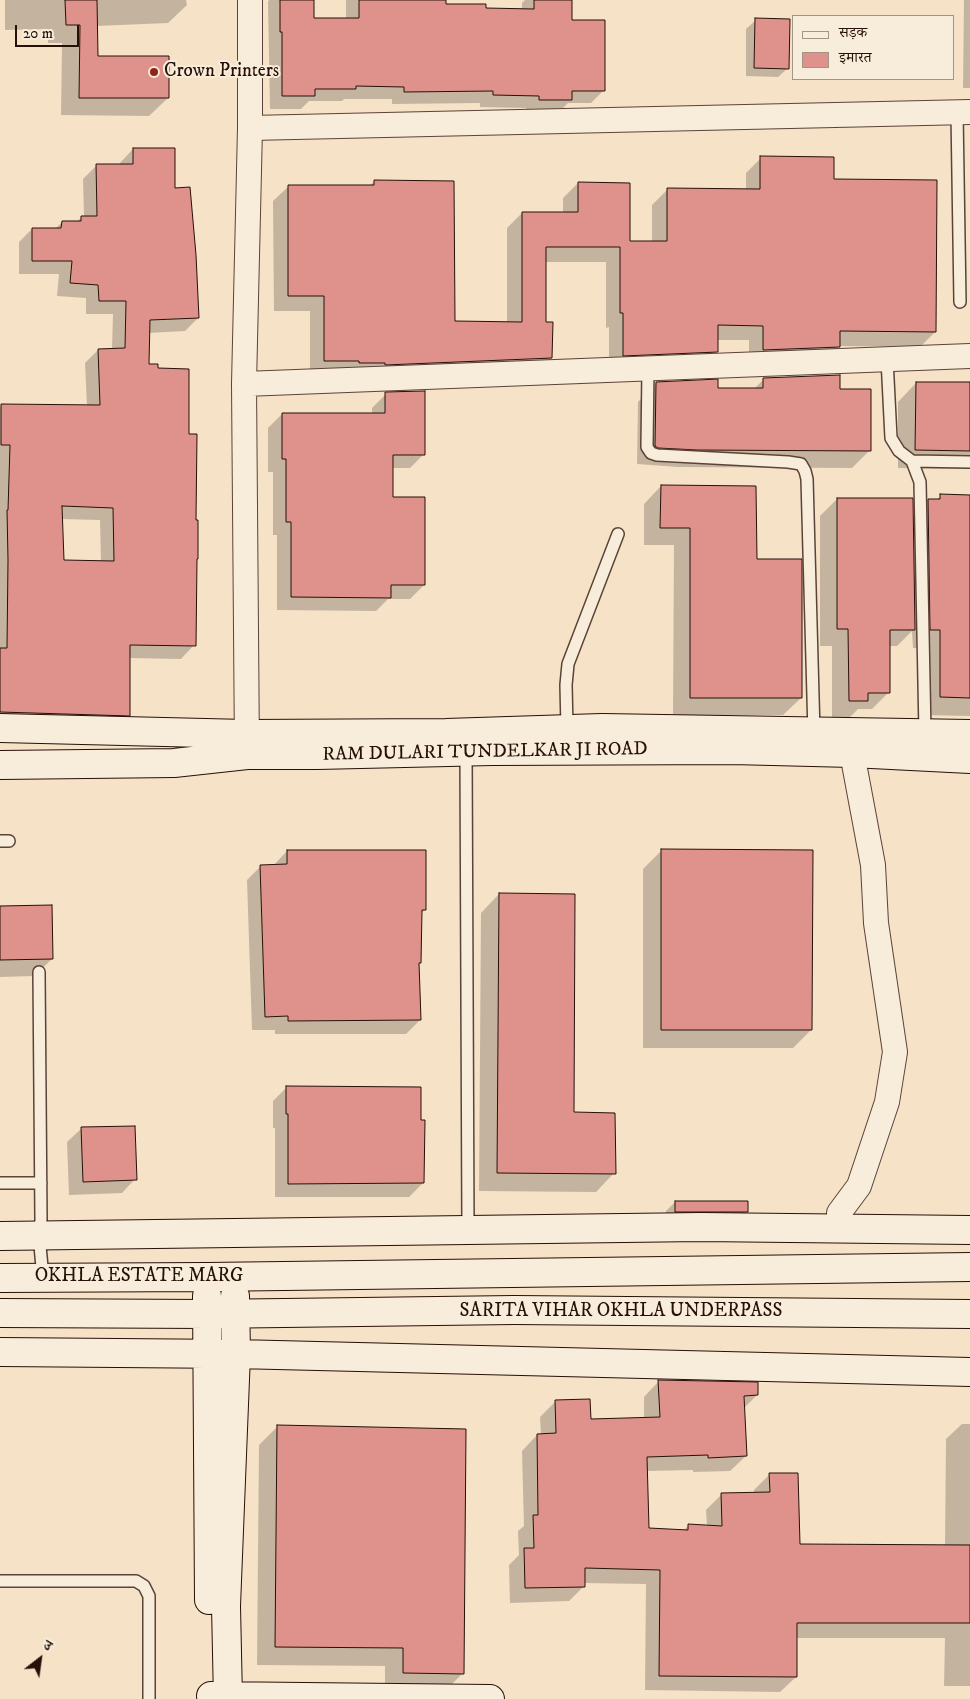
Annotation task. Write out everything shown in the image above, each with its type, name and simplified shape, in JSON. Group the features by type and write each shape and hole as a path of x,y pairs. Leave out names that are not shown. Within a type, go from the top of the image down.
{"street":[{"path":"247,744 244,384 250,128 250,0"},
{"path":"250,128 964,112"},
{"path":"244,384 970,356"},
{"name":"RAM DULARI TUNDELKAR JI ROAD","path":"0,728 247,744 466,752 732,750 815,742"},
{"name":"RAM DULARI TUNDELKAR JI ROAD","path":"0,765 174,763 247,744 567,728 815,742 852,753 970,759"},
{"path":"815,742 925,733 970,734"},
{"path":"841,1229 839,1213 859,1186 887,1102 895,1052 876,923 873,865 852,753"},
{"path":"0,1236 701,1227 970,1230"},
{"name":"SARITA VIHAR OKHLA UNDERPASS","path":"278,1276 970,1267"},
{"name":"OKHLA ESTATE MARG","path":"0,1278 278,1276"},
{"path":"207,1277 218,1697"},
{"path":"218,1697 226,1606 236,1354 234,1277"},
{"name":"SARITA VIHAR OKHLA UNDERPASS","path":"272,1313 524,1310 970,1314"},
{"name":"OKHLA ESTATE MARG","path":"0,1313 272,1313"},
{"path":"0,1352 236,1354 970,1372"},
{"path":"218,1697 490,1699"}],"lane":[{"path":"960,302 964,112"},
{"path":"887,359 891,438 899,451 912,461 920,482 925,733"},
{"path":"648,369 648,447 651,453 657,455 788,462 801,464 805,471 807,479 815,742"},
{"path":"912,461 970,462"},
{"path":"567,728 566,685 568,664 618,534"},
{"path":"466,752 468,1230"},
{"path":"38,972 41,1183 39,1235 43,1278"},
{"path":"0,1183 41,1183"},
{"path":"0,1582 136,1581 144,1586 149,1596 149,1699"}],"building":[{"path":"65,0 97,0 98,56 169,56 169,98 79,98 80,25 66,25"},
{"path":"280,0 314,0 314,18 359,18 359,0 446,0 446,4 486,4 486,8 534,9 534,0 572,0 572,20 605,20 605,91 572,91 572,100 539,100 539,96 493,95 493,91 404,92 404,87 356,86 356,89 315,89 315,96 282,96"},
{"path":"755,18 790,19 789,69 754,68"},
{"path":"133,148 175,148 175,188 190,187 199,318 150,320 149,364 158,364 158,368 189,369 189,434 197,434 196,520 198,520 198,559 196,646 130,645 130,716 0,712 0,648 7,648 7,510 10,445 1,445 1,404 100,405 98,349 125,348 126,301 99,301 98,285 70,283 72,261 32,261 32,228 61,228 62,221 81,221 81,216 97,216 96,164 133,164","holes":["62,506 113,508 114,561 64,560"]},
{"path":"760,156 834,157 834,179 937,180 936,332 840,331 840,347 763,350 763,326 718,325 718,352 623,356 623,313 620,313 620,247 546,247 546,322 553,322 552,358 385,365 385,363 359,363 359,361 324,361 324,296 288,296 288,185 374,185 374,180 454,181 455,321 522,322 522,212 578,212 578,182 630,183 630,241 667,241 667,188 760,189"},
{"path":"840,375 840,389 871,389 871,451 697,450 658,448 655,446 656,382 718,379 718,388 763,388 763,378"},
{"path":"916,382 970,382 970,451 915,450"},
{"path":"425,391 425,455 393,455 393,497 425,497 425,585 391,585 391,598 291,597 291,522 286,522 286,459 282,459 282,413 385,413 385,392"},
{"path":"661,485 756,486 757,559 802,559 802,698 690,698 690,528 660,528"},
{"path":"940,494 970,495 970,698 940,697 940,630 930,630 928,499 940,499"},
{"path":"837,498 913,498 915,630 890,630 890,693 868,693 868,701 849,701 848,629 837,629"},
{"path":"661,849 813,850 812,1030 661,1030"},
{"path":"287,850 426,850 426,910 422,910 421,963 419,963 421,1020 288,1021 288,1016 265,1017 260,865 287,864"},
{"path":"499,893 575,894 574,1112 615,1113 616,1174 497,1173"},
{"path":"52,905 53,959 0,960 0,906"},
{"path":"286,1086 421,1087 421,1120 425,1120 424,1183 288,1184"},
{"path":"135,1126 137,1180 83,1182 81,1127"},
{"path":"675,1201 748,1201 748,1212 675,1212"},
{"path":"658,1380 758,1382 758,1395 744,1396 747,1456 708,1458 708,1455 647,1457 649,1528 688,1530 688,1524 722,1526 721,1493 770,1492 769,1473 798,1473 800,1544 970,1545 970,1623 797,1623 797,1677 659,1676 660,1570 585,1568 585,1587 525,1588 524,1548 534,1548 533,1515 538,1515 537,1434 556,1433 555,1400 590,1399 591,1419 660,1417"},
{"path":"277,1425 466,1429 464,1674 403,1673 403,1648 275,1647"}],"place":[{"name":"Crown Printers","path":"154,72"}]}
